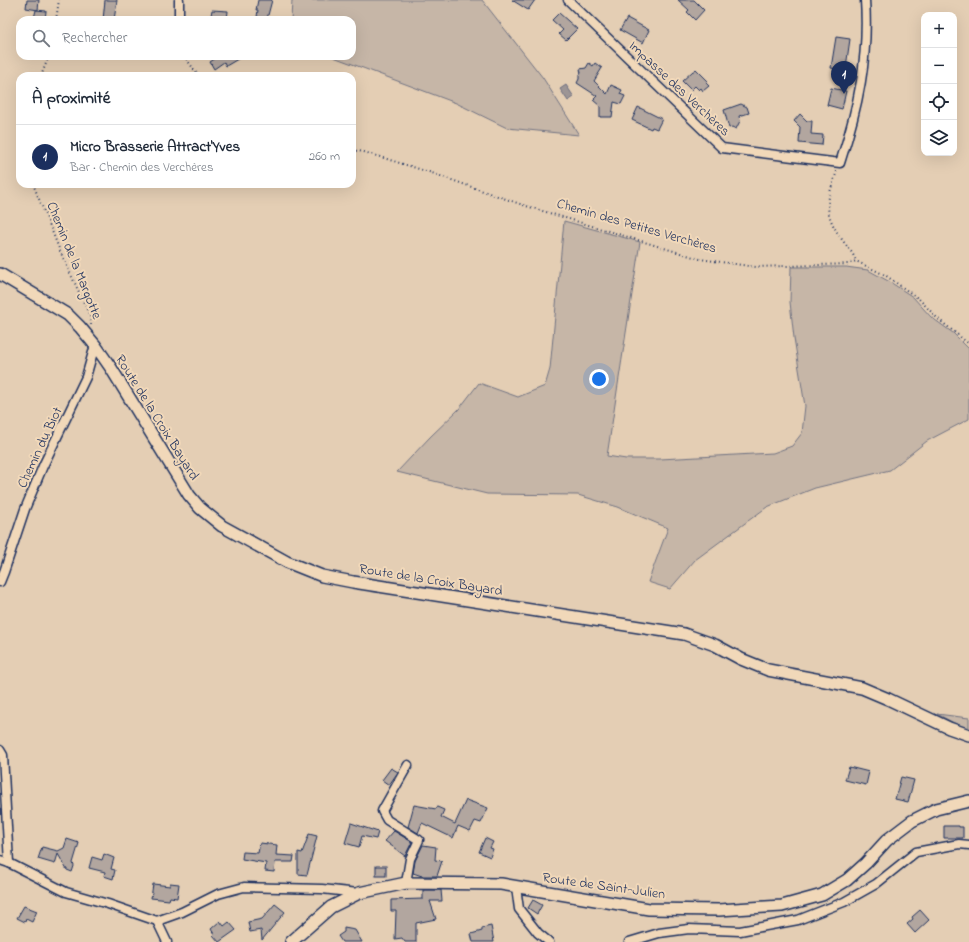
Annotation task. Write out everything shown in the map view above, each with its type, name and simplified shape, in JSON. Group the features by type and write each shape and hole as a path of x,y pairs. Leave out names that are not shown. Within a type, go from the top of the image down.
{"main road":[{"name":"Route de la Croix Bayard","path":"0,274 68,315 80,327 95,345 189,495 200,508 211,518 232,532 304,570 322,576 353,582 684,634 715,645 768,670 862,688 888,698 949,728 969,735"},
{"name":"Route de Saint-Julien","path":"291,942 331,907 359,893 406,883 502,884 649,909 720,910 782,906 822,895 847,880 866,863 887,840 912,821 936,809 969,801"}],"street":[{"path":"179,0 179,16"},
{"name":"Impasse des Verchères","path":"568,0 722,148 840,163"},
{"path":"840,163 855,115 864,71 866,46 866,0"},
{"name":"Chemin du Biot","path":"0,582 25,509 43,466 86,377 95,345"},
{"path":"0,750 2,755 9,863"},
{"path":"406,883 410,859 418,840 387,820 382,811 408,765"},
{"path":"628,942 659,933 689,929 740,931 798,920 844,902 876,884 916,852 959,844 969,845"},
{"path":"0,860 9,863 66,892 108,904 157,921 182,912 218,894 244,887 322,889 359,893"},
{"path":"516,887 519,908 538,934 549,942"},
{"path":"157,921 167,942"}],"path":[{"path":"57,16 59,0"},
{"path":"42,72 47,60"},
{"path":"187,60 196,72"},
{"name":"Chemin des Petites Verchères","path":"356,151 429,172 523,205 700,259 756,267 848,264 856,261"},
{"path":"840,163 832,186 827,210 832,225 853,254 856,261 885,275 919,299 937,318 969,344"},
{"name":"Chemin de la Margotte","path":"35,188 60,251 90,316 95,345"}],"shaded area":[{"path":"292,0 482,0 543,78 579,135 507,128 456,103 342,60 356,60 356,16 291,16"},
{"path":"566,85 574,97 568,101 560,89"},
{"path":"564,221 640,242 607,456 626,459 660,459 773,453 792,446 802,433 805,406 790,302 791,267 846,267 868,270 913,297 931,317 953,333 969,349 969,419 927,441 890,470 815,488 767,507 695,560 670,589 648,582 668,528 618,507 578,495 487,494 397,472 459,409 479,383 518,397 545,386 550,369"},
{"path":"937,714 969,718 969,729 958,725"}],"building":[{"path":"27,0 39,0 38,10 26,8"},
{"path":"105,0 117,0 115,16 103,16"},
{"path":"258,0 272,0 268,16 257,16 258,10 256,10"},
{"path":"512,0 535,0 528,10"},
{"path":"678,0 694,0 704,10 695,20 687,12 689,10"},
{"path":"36,10 46,11 45,16 34,16"},
{"path":"212,10 228,11 227,16 211,16"},
{"path":"559,13 577,29 566,40 559,34 563,30 552,20"},
{"path":"627,18 649,30 643,43 620,30"},
{"path":"836,37 850,39 845,74 835,73 836,69 831,68"},
{"path":"213,60 236,60 226,66 224,62 214,69 210,62"},
{"path":"589,63 593,66 595,63 602,68 594,81 607,94 611,85 622,90 620,94 625,96 621,104 614,102 612,117 600,117 600,106 593,100 597,96 577,83 581,73 580,69 586,68"},
{"path":"696,69 708,81 706,83 709,86 703,91 701,88 699,90 695,86 691,90 682,81"},
{"path":"831,88 846,91 842,109 827,105"},
{"path":"741,104 747,107 749,113 739,116 740,121 736,129 732,127 729,128 724,110"},
{"path":"638,107 662,119 657,129 652,127 651,129 632,120"},
{"path":"800,114 807,121 812,121 811,134 823,135 822,145 799,143 800,127 794,121"},
{"path":"849,767 869,772 866,785 845,780"},
{"path":"391,768 398,772 389,785 382,780"},
{"path":"901,777 914,780 908,802 895,799"},
{"path":"466,800 488,808 481,823 475,821 470,831 458,826 453,838 422,823 418,833 408,827 414,805 436,809 437,807 444,810 441,817 455,824"},
{"path":"351,823 378,832 376,839 362,836 359,847 345,843"},
{"path":"944,826 963,827 963,838 944,838"},
{"path":"394,831 412,842 405,856 385,841"},
{"path":"309,834 317,836 307,875 298,874 298,852 302,853"},
{"path":"485,838 493,842 490,848 493,849 490,857 479,852"},
{"path":"67,839 79,843 72,872 67,870 58,854 55,864 38,859 42,847 58,851 64,848"},
{"path":"260,843 277,845 276,855 294,856 293,862 275,862 274,872 265,871 266,863 242,859 243,852 258,853"},
{"path":"423,845 436,847 435,860 442,861 437,876 422,876 413,873 415,861"},
{"path":"104,854 114,858 111,869 115,870 113,879 104,876 105,872 89,868 92,857 102,860"},
{"path":"376,866 386,866 386,876 376,876"},
{"path":"170,883 179,884 177,898 170,897 169,900 151,898 153,884 170,886"},
{"path":"423,890 441,890 442,901 430,901 436,919 416,923 416,942 405,942 402,938 395,939 396,911 391,911 391,900 423,899"},
{"path":"533,900 542,905 537,914 528,908"},
{"path":"275,904 285,912 262,940 261,930 250,932 248,922 262,919"},
{"path":"24,906 37,911 32,922 26,919 25,922 17,918"},
{"path":"920,910 929,920 915,933 907,924"},
{"path":"220,921 224,926 229,922 236,930 219,942 213,935 214,934 211,929"},
{"path":"491,926 494,942 473,942 471,934 482,931 482,928"},
{"path":"344,928 355,930 362,942 342,942 338,936 344,932"}],"place":[{"name":"Micro Brasserie Attract'Yves","path":"844,94"}]}
